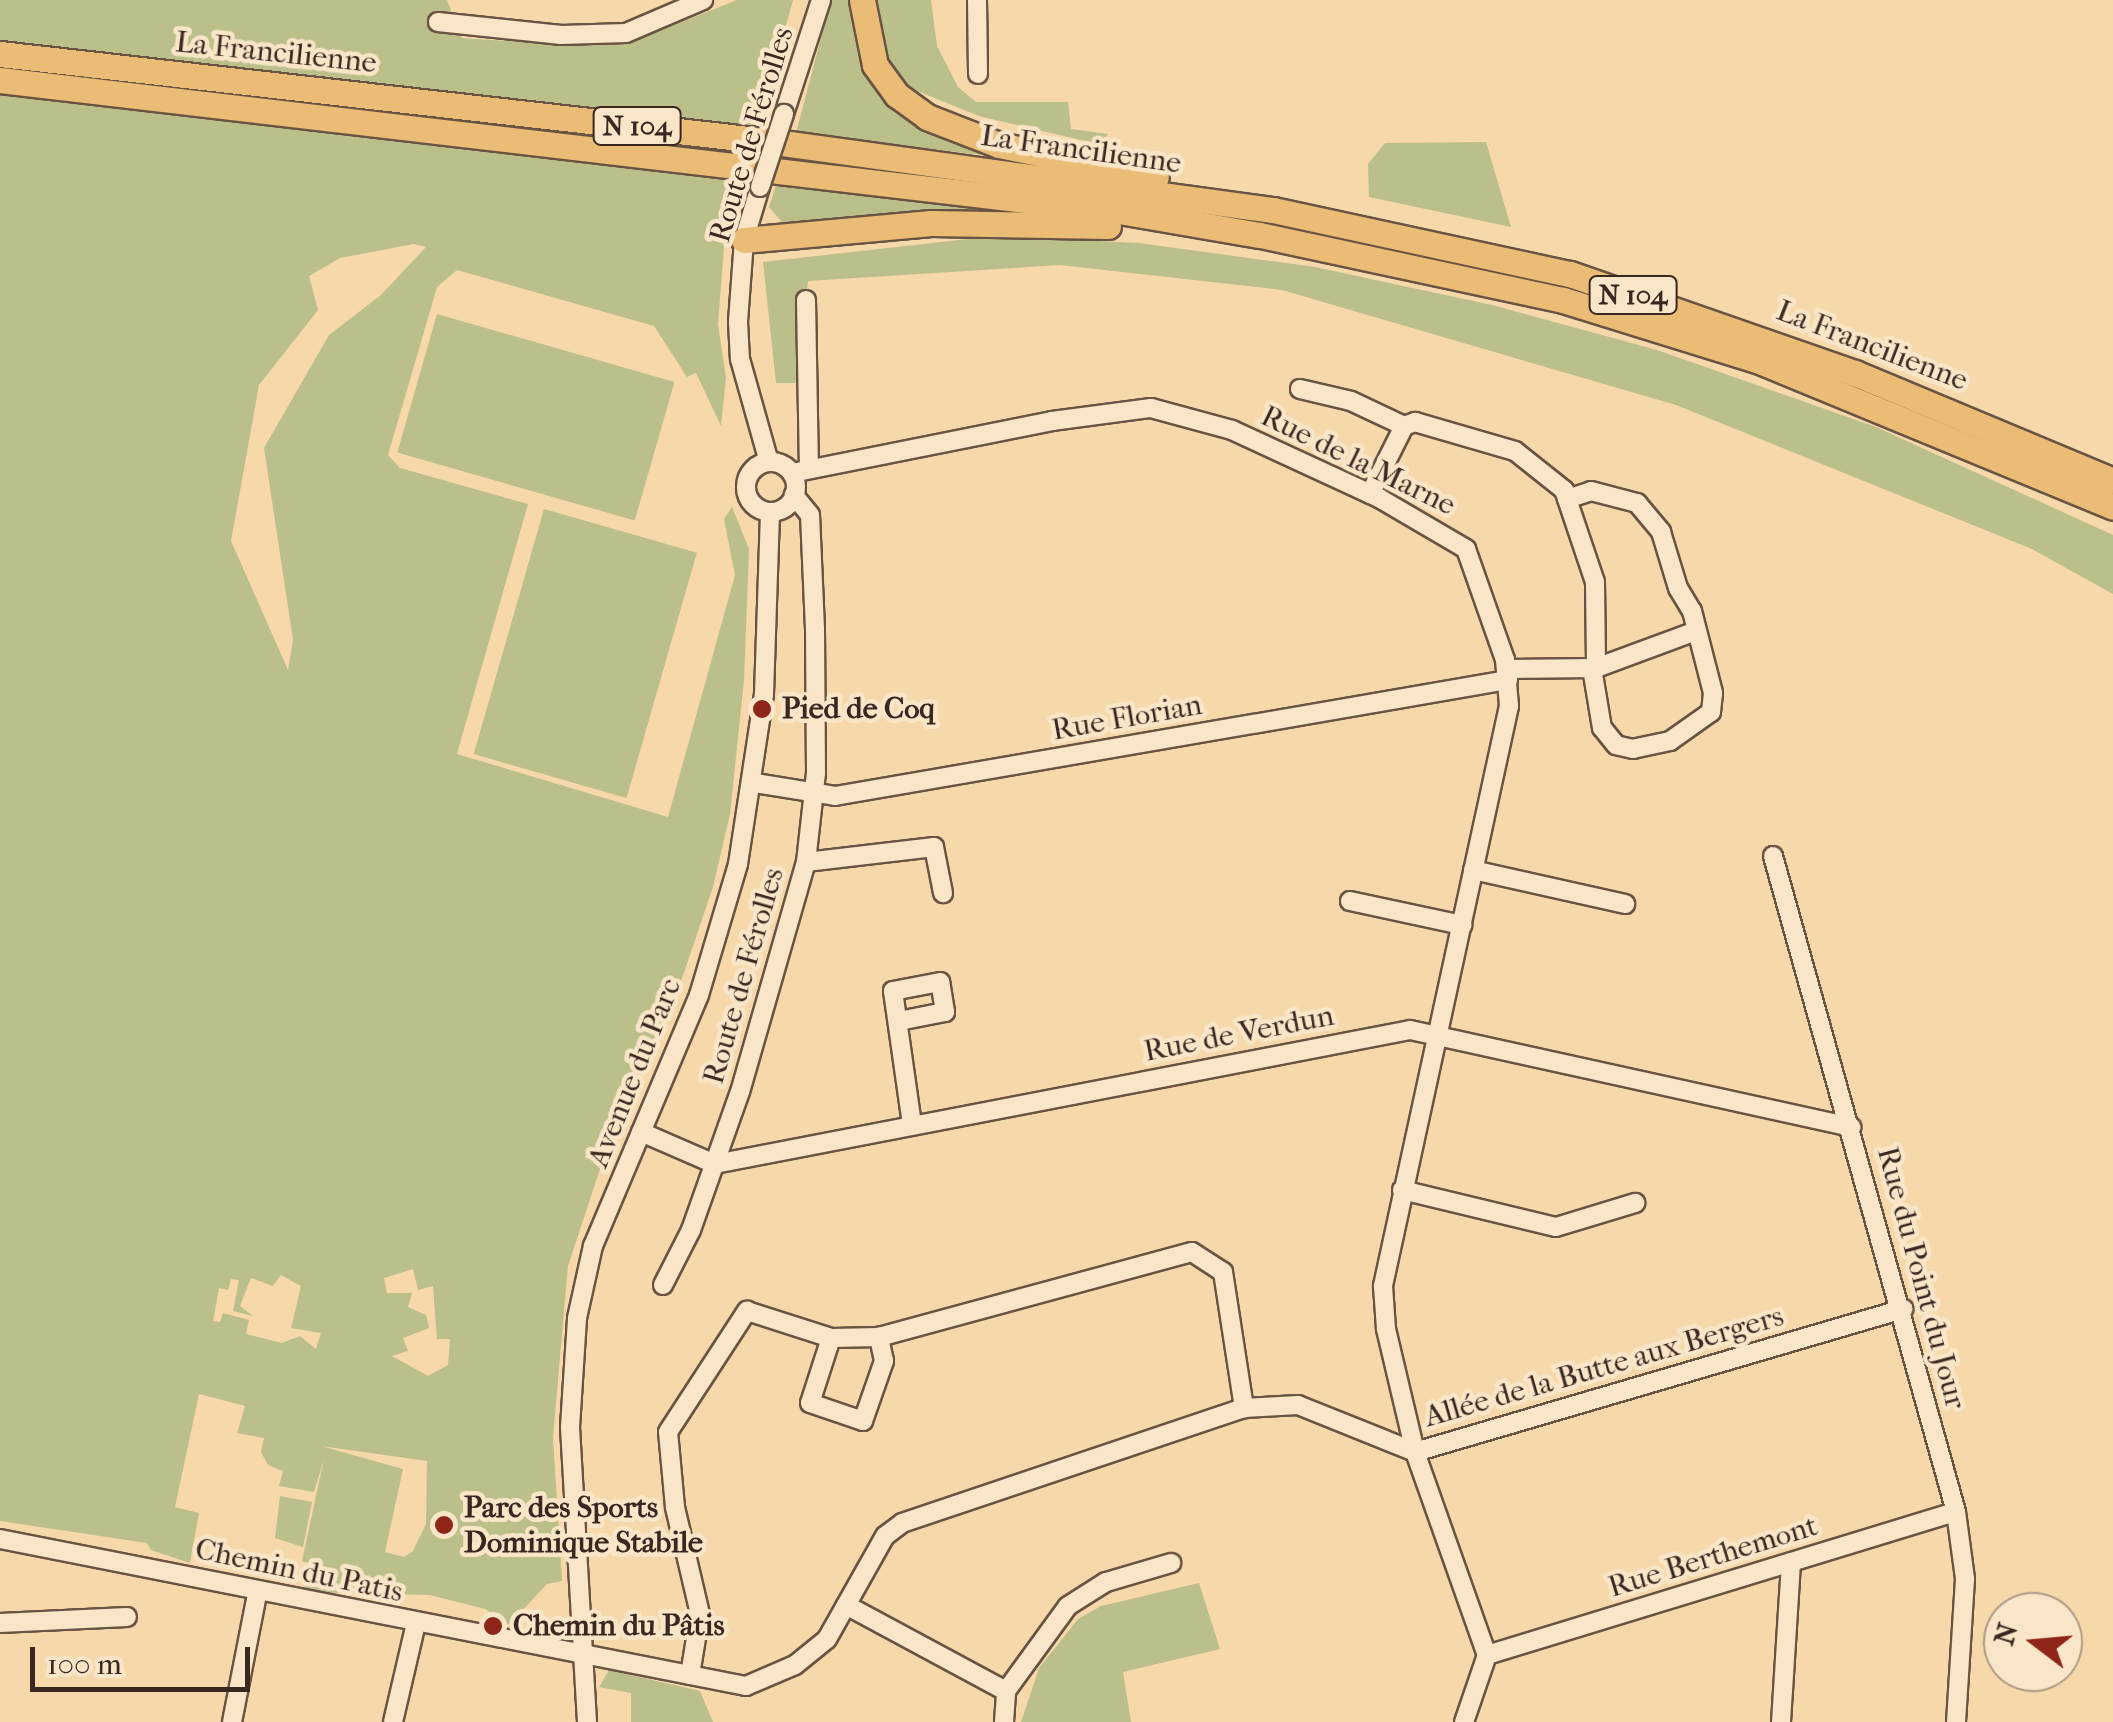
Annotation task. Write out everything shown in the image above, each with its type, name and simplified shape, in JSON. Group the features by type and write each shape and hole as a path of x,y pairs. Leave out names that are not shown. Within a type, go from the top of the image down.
{"highway":[{"path":"862,0 868,49 884,80 943,126 1049,157 1238,192 1274,210"},
{"name":"La Francilienne","path":"0,54 775,142 1274,210 1570,274 1763,338 1981,422 2113,481"},
{"name":"La Francilienne","path":"0,80 1119,211 1260,235 1563,300 1756,360 2113,507"},
{"path":"744,240 931,223 1260,235"},
{"path":"1981,422 2010,422 2113,464"}],"street":[{"path":"438,22 562,35 626,33 702,0"},
{"name":"Route de Férolles","path":"769,462 740,359 744,240 822,0"},
{"path":"977,0 978,74"},
{"path":"800,470 769,462 756,468 746,487 756,506 770,512 794,495 800,470 806,300"},
{"path":"1300,388 1351,401 1404,426 1427,422 1458,439 1515,452 1567,499 1595,582 1594,668 1608,742 1633,749 1670,741 1706,720 1714,703 1696,631 1661,532 1637,503 1591,491 1567,499"},
{"name":"Rue de la Marne","path":"800,470 1151,408 1232,430 1370,494 1466,548 1507,674 1509,706 1383,1286 1386,1329 1415,1452 1486,1655"},
{"path":"1370,494 1404,426"},
{"name":"Route de Férolles","path":"663,1285 716,1164 781,966 806,862 814,791 810,515 794,495"},
{"name":"Avenue du Parc","path":"587,1722 587,1656 571,1452 577,1318 593,1246 705,976 755,783 770,512"},
{"name":"Rue Florian","path":"755,783 835,796 1507,674 1594,668 1696,631"},
{"path":"806,862 934,847 943,893"},
{"name":"Rue du Point du Jour","path":"1773,856 1903,1310 1956,1512 1965,1579 1956,1722"},
{"path":"1473,870 1625,904"},
{"path":"1350,901 1462,925"},
{"path":"899,1021 912,1124"},
{"name":"Rue de Verdun","path":"716,1164 1388,1033 1438,1033 1851,1127"},
{"path":"641,1132 716,1164"},
{"path":"1402,1190 1556,1226 1635,1203"},
{"path":"690,1675 700,1614 675,1507 668,1432 747,1311 830,1338 880,1337 1192,1252 1223,1272 1244,1408"},
{"name":"Allée de la Butte aux Bergers","path":"587,1656 746,1686 770,1680 827,1639 886,1536 902,1522 1244,1408 1298,1405 1415,1452 1903,1310"},
{"path":"830,1338 810,1403 863,1422 884,1360 880,1337"},
{"name":"Rue Berthemont","path":"1486,1655 1956,1512"},
{"name":"Chemin du Patis","path":"0,1539 130,1560 256,1594 587,1656"},
{"path":"1781,1722 1791,1562"},
{"path":"1004,1722 1006,1691 1068,1606 1106,1582 1171,1564"},
{"path":"232,1722 256,1594"},
{"path":"846,1605 1006,1691"},
{"path":"0,1623 128,1617"},
{"path":"393,1722 416,1624"},
{"path":"1464,1722 1486,1655"}],"green space":[{"path":"0,0 447,0 462,38 566,45 639,39 737,0 793,0 724,247 718,324 726,378 721,426 696,373 687,377 654,326 457,270 437,287 388,455 400,468 528,504 457,754 668,817 735,575 724,519 732,507 749,549 744,680 730,814 713,887 677,993 601,1166 568,1266 553,1437 562,1581 547,1584 516,1617 516,1629 485,1609 430,1595 304,1592 309,1563 302,1561 324,1459 314,1492 279,1486 283,1471 268,1465 261,1452 264,1438 237,1433 245,1406 199,1394 175,1507 199,1513 190,1563 151,1550 147,1543 0,1521","holes":["414,244 426,247 381,295 329,335 264,448 293,640 288,670 231,541 259,385 318,310 309,276 340,258","413,1269 418,1290 433,1286 437,1339 450,1339 448,1365 428,1376 392,1356 408,1351 403,1338 429,1328 426,1315 408,1307 412,1293 387,1293 384,1278","281,1275 301,1286 291,1328 321,1333 316,1349 300,1336 282,1343 246,1334 249,1320 223,1313 220,1322 213,1321 219,1288 228,1290 231,1279 239,1280 233,1311 253,1316 240,1306 251,1278 273,1286","321,1446 427,1461 426,1524 413,1551 404,1557 385,1552 403,1469"]},
{"path":"831,0 856,0 866,61 1000,157 796,133"},
{"path":"874,0 931,0 937,46 958,87 976,102 1068,102 1071,129 1108,134 1102,145 979,116 905,86 888,69"},
{"path":"1486,142 1511,227 1369,197 1368,164 1385,143"},
{"path":"776,185 1030,216 786,227 769,207"},
{"path":"995,236 1139,243 1315,267 1492,305 1657,350 1876,427 2113,535 2113,594 2032,549 1676,405 1282,290 1060,265 808,281 796,383 776,383 763,262"},
{"path":"437,314 674,382 635,521 397,452"},
{"path":"544,509 697,553 627,798 474,754"},
{"path":"280,1496 312,1502 303,1547 275,1538"},
{"path":"1199,1583 1220,1649 1123,1672 1131,1722 1021,1722 1039,1668 1078,1619 1101,1606"},
{"path":"609,1670 700,1691 713,1722 631,1722 631,1693 599,1687"}],"place":[{"name":"Pied de Coq","path":"762,709"},
{"name":"Parc des Sports Dominique Stabile","path":"444,1525"},
{"name":"Chemin du Pâtis","path":"493,1626"}]}
